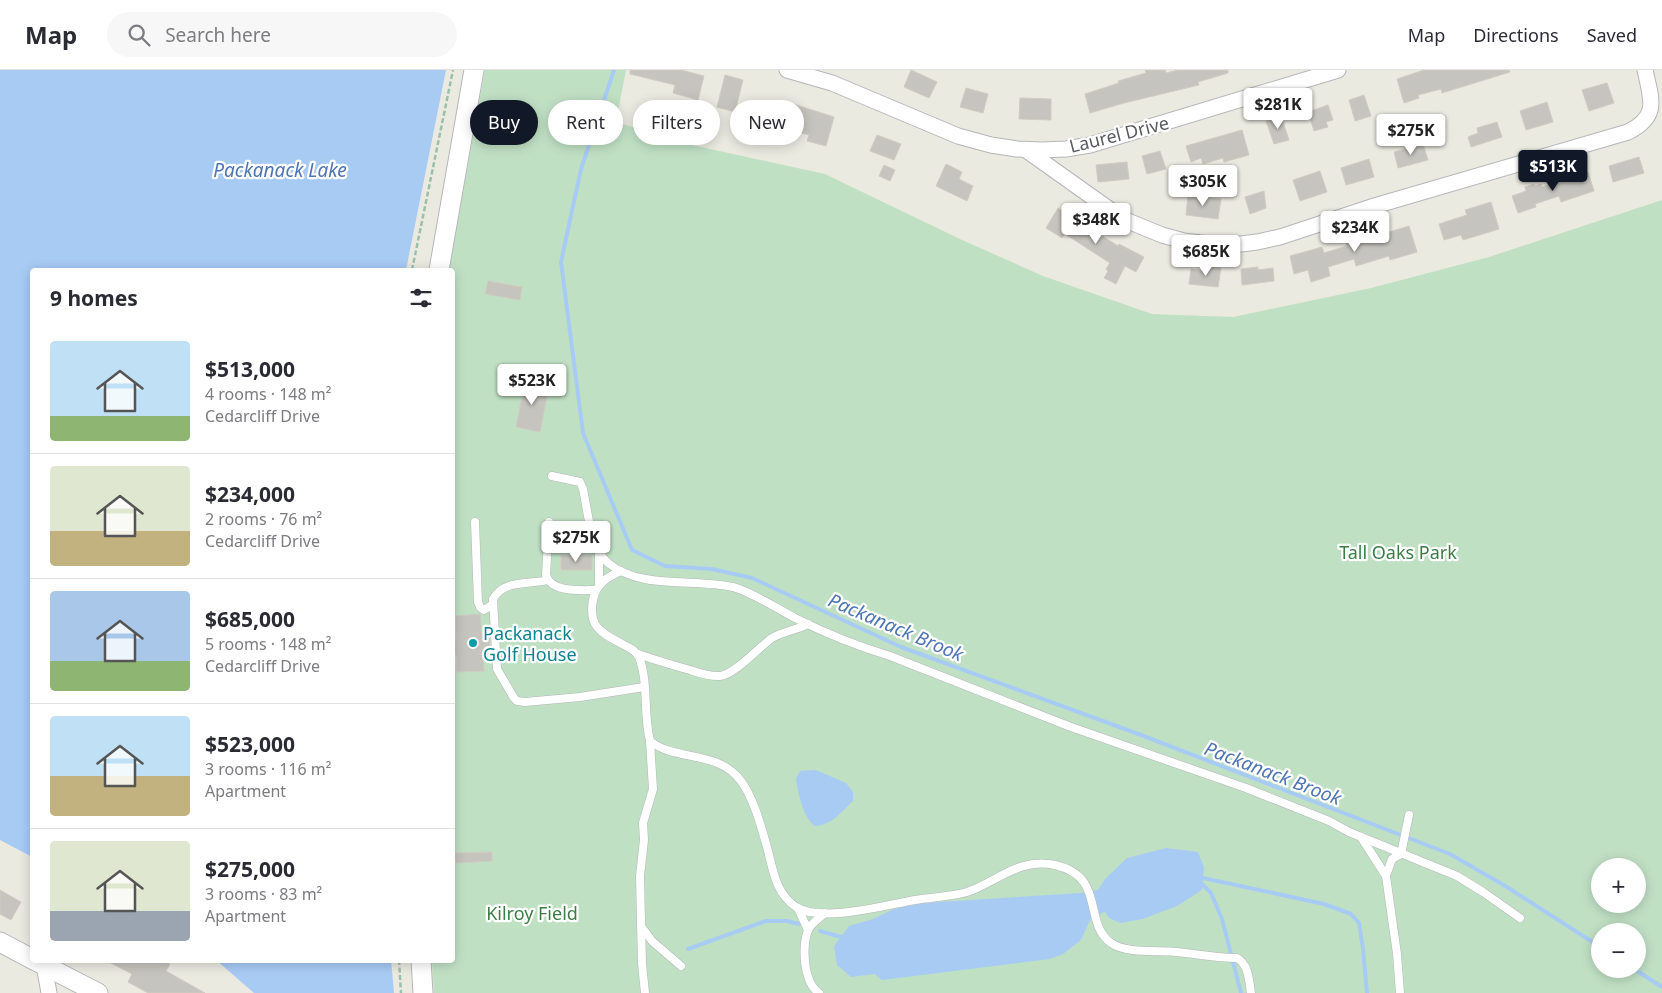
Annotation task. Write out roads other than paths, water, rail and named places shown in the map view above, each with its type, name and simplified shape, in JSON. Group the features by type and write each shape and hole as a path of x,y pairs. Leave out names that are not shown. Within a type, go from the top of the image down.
{"street":[{"path":"438,268 474,70"},
{"name":"Laurel Drive","path":"787,70 832,83 958,136 991,145 1026,150 1066,149 1090,144 1338,70"},
{"path":"1026,150 1123,220 1184,241 1233,245 1257,242 1280,237 1371,207 1628,132 1646,120 1651,111 1652,102 1645,70"},
{"path":"0,942 30,957"},
{"path":"38,963 49,993"},
{"path":"41,963 98,993"},
{"path":"420,963 423,993"}],"lane":[{"path":"552,476 582,484 599,553 598,587 591,617 601,632 631,648 638,654 671,666 720,676 727,674 757,649 778,635 808,624"},
{"path":"475,522 478,602 484,610 493,604"},
{"path":"549,522 546,575 548,580 556,586 565,589 598,587 621,571"},
{"path":"599,553 608,563 621,571 646,579 736,588 808,624 866,649 890,656 1071,727 1262,794 1457,876 1520,918"},
{"path":"548,580 508,586 495,595 493,599 496,669 517,700 525,702 580,697 644,686"},
{"path":"638,654 644,686 653,789 643,822 643,850 640,876 642,964 645,993"},
{"path":"650,741 664,750 696,756 721,764 740,779 751,799 776,881 784,896 798,908 808,930 805,958 806,973 811,985 819,993"},
{"path":"1401,854 1408,814"},
{"path":"1361,837 1386,876 1397,954 1400,993"},
{"path":"1386,876 1392,859 1401,854"},
{"path":"798,908 825,913 868,910 897,903 966,892 1009,870 1040,864 1053,865 1074,873 1083,881 1088,889 1100,930 1106,939 1113,944 1122,948 1237,958 1243,961 1246,968 1251,993"},
{"path":"808,930 825,913"},
{"path":"641,926 652,941 681,966"}],"water":[{"name":"Packanack Lake","path":"0,70 446,70 406,268 30,268 30,856 0,840"},
{"path":"816,770 846,783 853,792 853,801 831,821 814,826 806,816 799,797 796,778 800,771"},
{"path":"1166,848 1198,852 1204,867 1202,890 1177,906 1143,919 1120,923 1109,918 1105,912 1092,916 1081,940 1063,954 1050,959 882,980 875,974 851,977 837,965 834,946 849,926 873,919 894,909 923,903 1081,893 1098,890 1105,879 1127,858"},
{"path":"219,963 391,963 394,993 254,993"}],"waterway":[{"name":"Packanack Brook","path":"614,70 581,169 561,262 583,433 632,550 665,566 712,569 752,578 901,647 1141,735 1450,854 1507,887 1591,941"},
{"path":"1203,878 1324,904 1351,914 1359,923 1367,993"},
{"path":"1202,884 1211,893 1222,919 1241,993"},
{"path":"688,949 766,921 787,921 799,924"},
{"path":"820,931 841,937"},
{"name":"Packanack Brook","path":"1646,977 1662,987"}],"place":[{"name":"Packanack Golf House","path":"473,643"}],"park label":[{"name":"Tall Oaks Park","path":"1398,552"},
{"name":"Kilroy Field","path":"532,913"}]}
